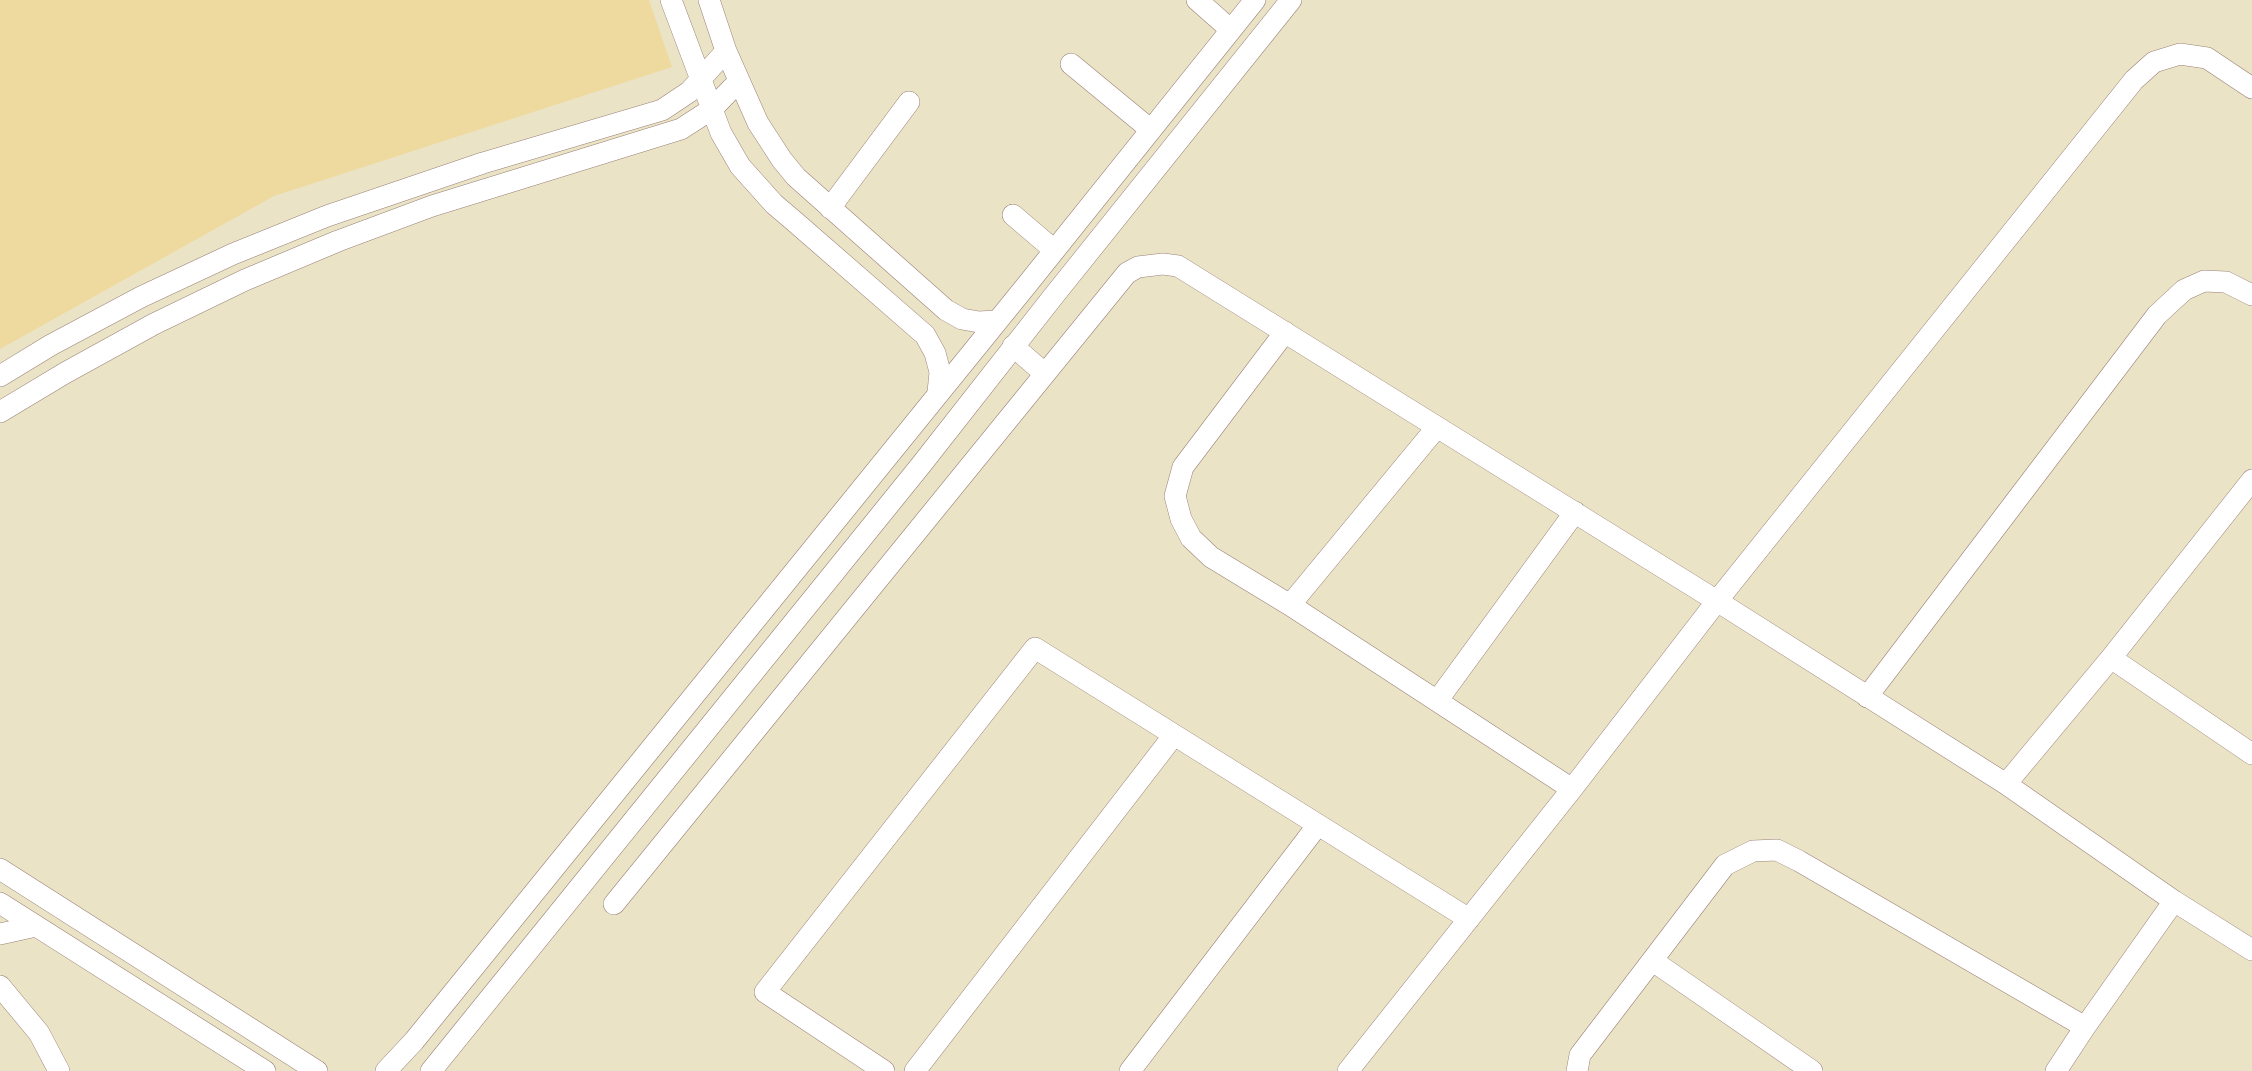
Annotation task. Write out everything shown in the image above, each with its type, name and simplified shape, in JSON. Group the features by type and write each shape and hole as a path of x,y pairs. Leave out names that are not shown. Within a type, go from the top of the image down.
{"street":[{"path":"671,0 712,108 730,150 757,185 794,221 925,335 935,353 940,372 938,392"},
{"path":"709,0 726,51 758,122 782,160 796,177 946,310 962,319 979,322 996,321"},
{"path":"1196,0 1231,30"},
{"path":"386,1071 424,1028 938,392 1030,281 1255,0"},
{"path":"431,1071 921,465 1013,346 1292,0"},
{"path":"0,376 51,345 141,297 233,254 327,216 483,163 662,110 676,102 701,80 726,51"},
{"path":"1348,1071 1572,789 1717,601 2134,80 2154,62 2180,54 2207,58 2252,88"},
{"path":"1071,64 1150,130"},
{"path":"0,412 65,373 154,324 266,271 338,241 432,206 681,129 692,124 712,108 739,81"},
{"path":"830,208 909,102"},
{"path":"1013,215 1054,250"},
{"path":"614,904 1044,373 1127,273 1138,267 1150,264 1178,266 1575,512 2006,784 2174,901 2252,950"},
{"path":"1030,281 1052,298"},
{"path":"1867,697 2157,315 2184,290 2204,282 2226,282 2252,295"},
{"path":"1285,332 1183,467 1175,496 1181,519 1191,538 1211,557 1290,605 1572,789"},
{"path":"1013,346 1044,373"},
{"path":"1290,605 1437,427"},
{"path":"896,445 921,465"},
{"path":"2006,784 2111,658 2252,480"},
{"path":"1437,701 1575,512"},
{"path":"884,1071 765,992 1035,648 1317,826 1469,919"},
{"path":"2111,658 2252,754"},
{"path":"915,1071 1174,735"},
{"path":"1130,1071 1317,826"},
{"path":"1577,1071 1580,1055 1725,865 1752,851 1777,850 1799,861 2085,1027"},
{"path":"0,869 317,1071"},
{"path":"2056,1071 2085,1027 2174,901"},
{"path":"0,903 265,1071"},
{"path":"0,934 36,926"},
{"path":"1653,961 1812,1071"},
{"path":"0,986 39,1033 59,1071"}],"sand":[{"path":"0,0 649,0 672,67 274,196 0,349"}]}
